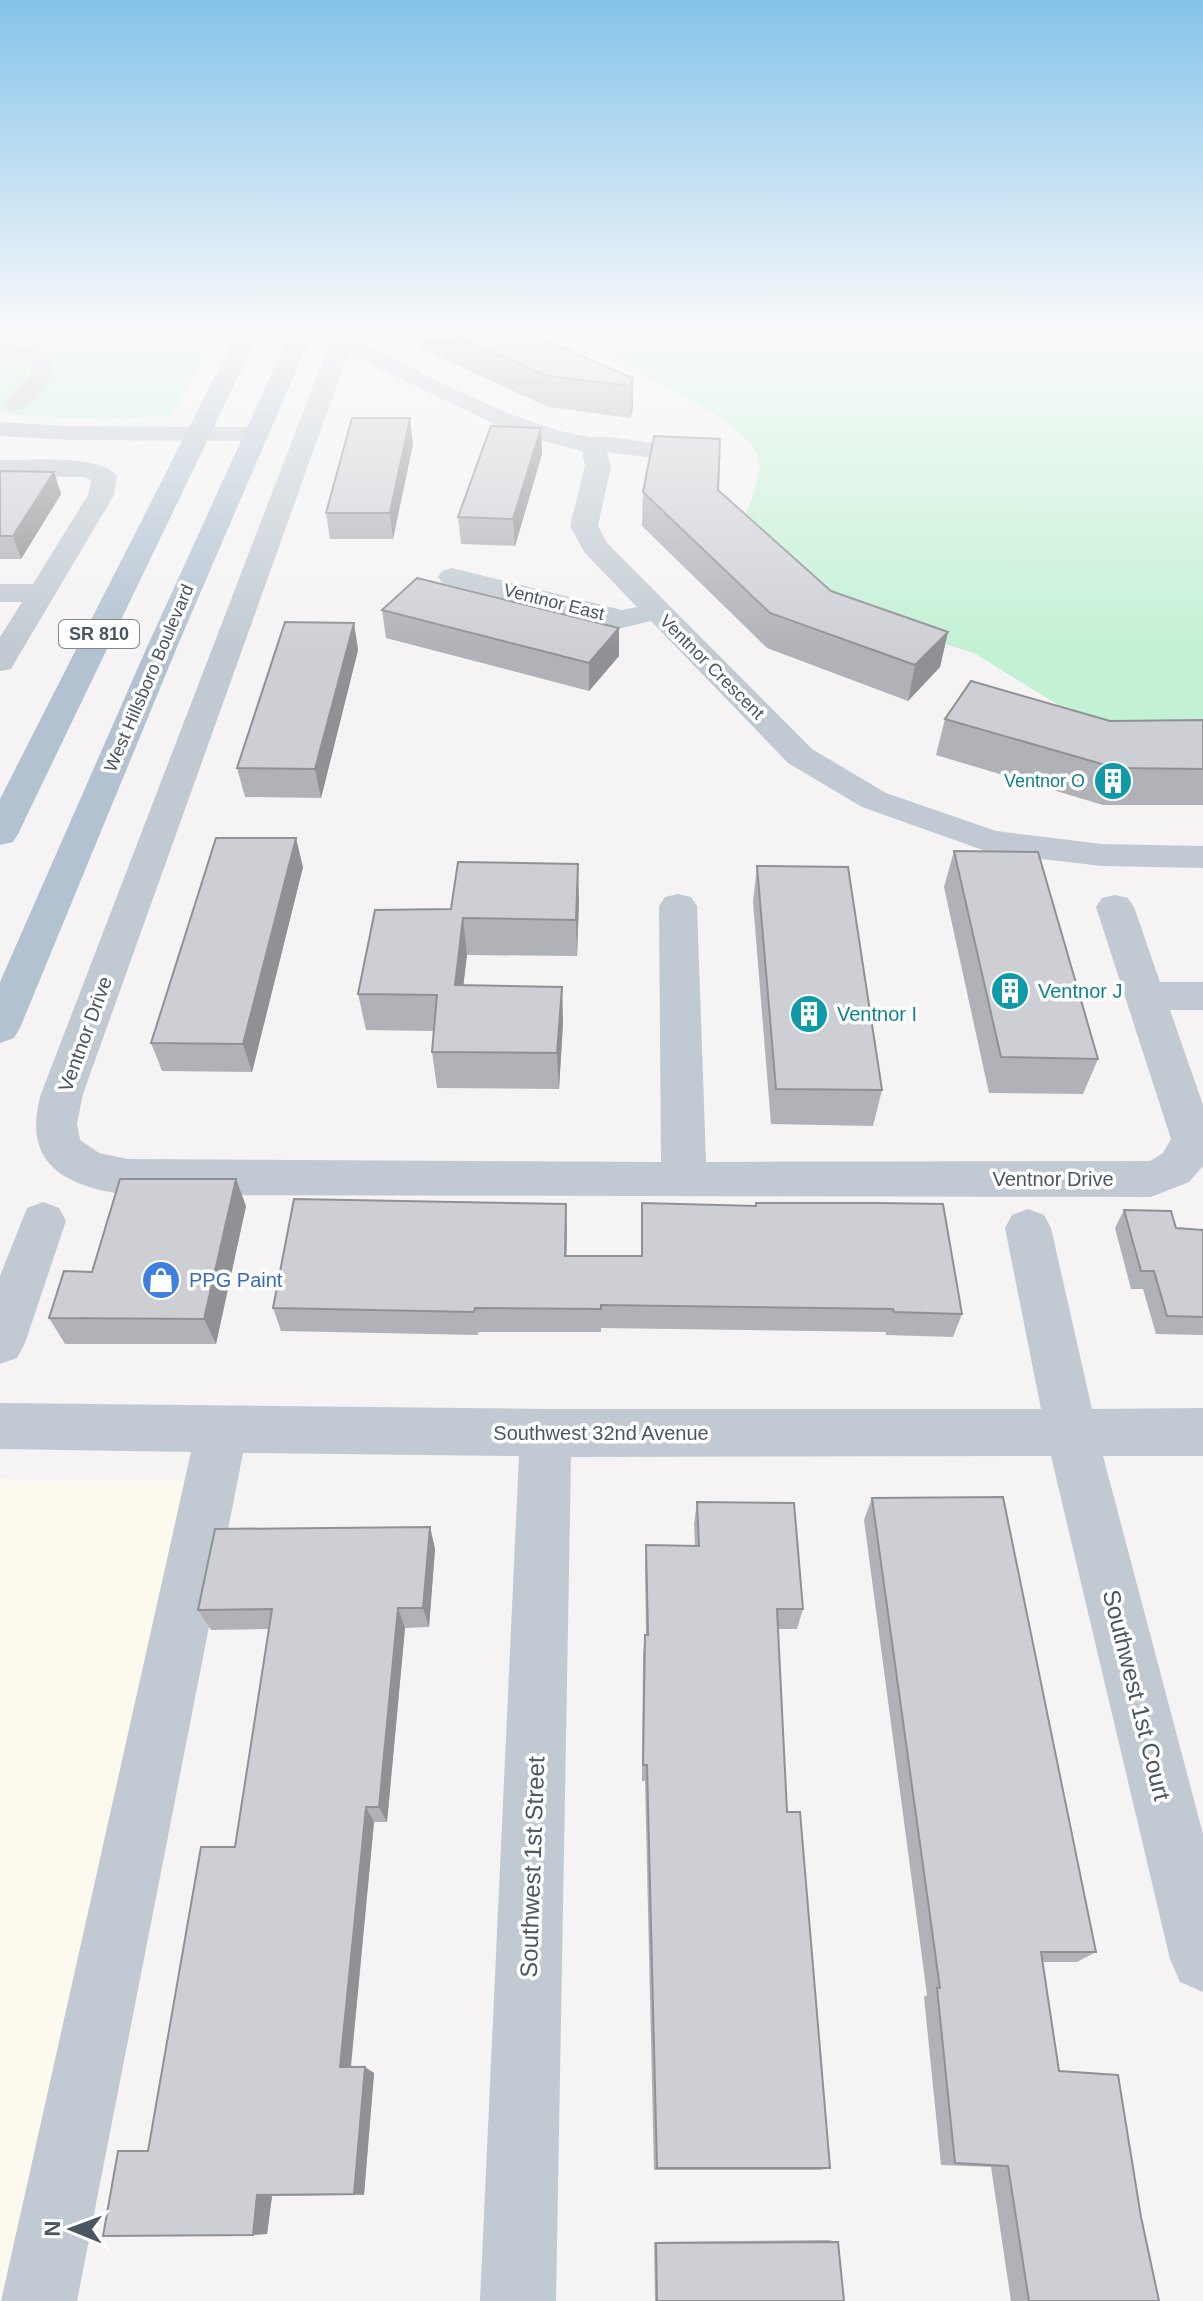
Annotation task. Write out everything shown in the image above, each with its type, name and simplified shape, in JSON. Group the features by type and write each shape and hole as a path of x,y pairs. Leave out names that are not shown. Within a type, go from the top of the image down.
{"main road":[{"name":"SR 810","path":"0,834 197,436"},
{"name":"West Hillsboro Boulevard","path":"0,1028 255,436"}],"street":[{"name":"Ventnor Drive","path":"306,436 69,1073 56,1115 55,1131 59,1144 80,1163 111,1176 128,1177 1151,1179 1180,1166 1189,1154 1193,1139 1145,996"},
{"path":"554,436 591,446 610,444 708,457"},
{"name":"Ventnor Crescent","path":"591,446 598,455 598,466 585,514 584,526 588,536 656,611 800,756 874,800 991,842 1102,855 1203,857"},
{"path":"0,468 86,469 104,476 101,495 0,662"},
{"name":"Ventnor East","path":"452,577 622,619 656,611"},
{"path":"0,593 41,593"},
{"path":"678,906 684,1180"},
{"path":"1115,907 1145,996 1203,996"},
{"path":"0,1343 43,1221"},
{"name":"Southwest 1st Court","path":"1028,1228 1071,1431 1203,1959"},
{"name":"Southwest 32nd Avenue","path":"0,1426 546,1433 1203,1432"},
{"path":"39,2301 222,1429"},
{"name":"Southwest 1st Street","path":"518,2301 546,1433"}],"shaded area":[{"path":"0,1479 234,1481 71,2301 0,2301"}],"green space":[{"path":"742,436 1203,436 1203,726 1094,727 974,653 855,615 744,520 759,466 749,443"}],"building":[{"path":"347,436 406,436 390,513 326,513"},
{"path":"487,436 538,436 513,519 458,517"},
{"path":"654,436 720,439 718,490 831,591 948,632 915,665 770,613 643,492"},
{"path":"0,471 54,472 13,536 0,536"},
{"path":"417,578 619,628 589,663 382,610"},
{"path":"285,622 354,623 315,769 237,768"},
{"path":"971,681 1110,721 1203,720 1203,769 1116,768 945,719"},
{"path":"216,838 296,838 243,1044 151,1043"},
{"name":"Ventnor J","path":"954,851 1038,852 1098,1059 1001,1057"},
{"path":"458,862 578,864 576,920 463,918 455,985 562,987 557,1053 432,1052 437,995 358,994 375,910 451,909"},
{"name":"Ventnor I","path":"757,866 848,867 882,1090 776,1089"},
{"path":"120,1179 236,1179 204,1319 49,1318 64,1271 92,1272"},
{"path":"294,1199 566,1204 565,1256 642,1256 642,1203 756,1206 756,1203 943,1204 962,1314 894,1312 893,1309 601,1305 601,1309 475,1308 474,1312 273,1308"},
{"path":"1124,1210 1171,1211 1176,1228 1203,1230 1203,1317 1167,1316 1154,1271 1141,1271"},
{"path":"1003,1497 1096,1952 1041,1952 1059,2071 1118,2075 1141,2217 1159,2301 1029,2301 1008,2166 955,2163 937,1988 940,1988 872,1498"},
{"path":"697,1502 794,1503 803,1609 777,1609 787,1812 800,1812 830,2168 657,2168 647,1765 643,1765 645,1635 648,1635 646,1545 699,1546"},
{"path":"430,1527 423,1608 398,1608 379,1807 366,1807 340,2067 365,2067 354,2194 257,2195 253,2235 103,2236 118,2151 148,2151 201,1847 235,1847 272,1609 198,1610 215,1529"},
{"path":"838,2242 844,2301 657,2301 656,2243"}],"place":[{"name":"Ventnor O","path":"1113,781"},
{"name":"Ventnor J","path":"1010,991"},
{"name":"Ventnor I","path":"809,1014"},
{"name":"PPG Paint","path":"161,1280"}]}
